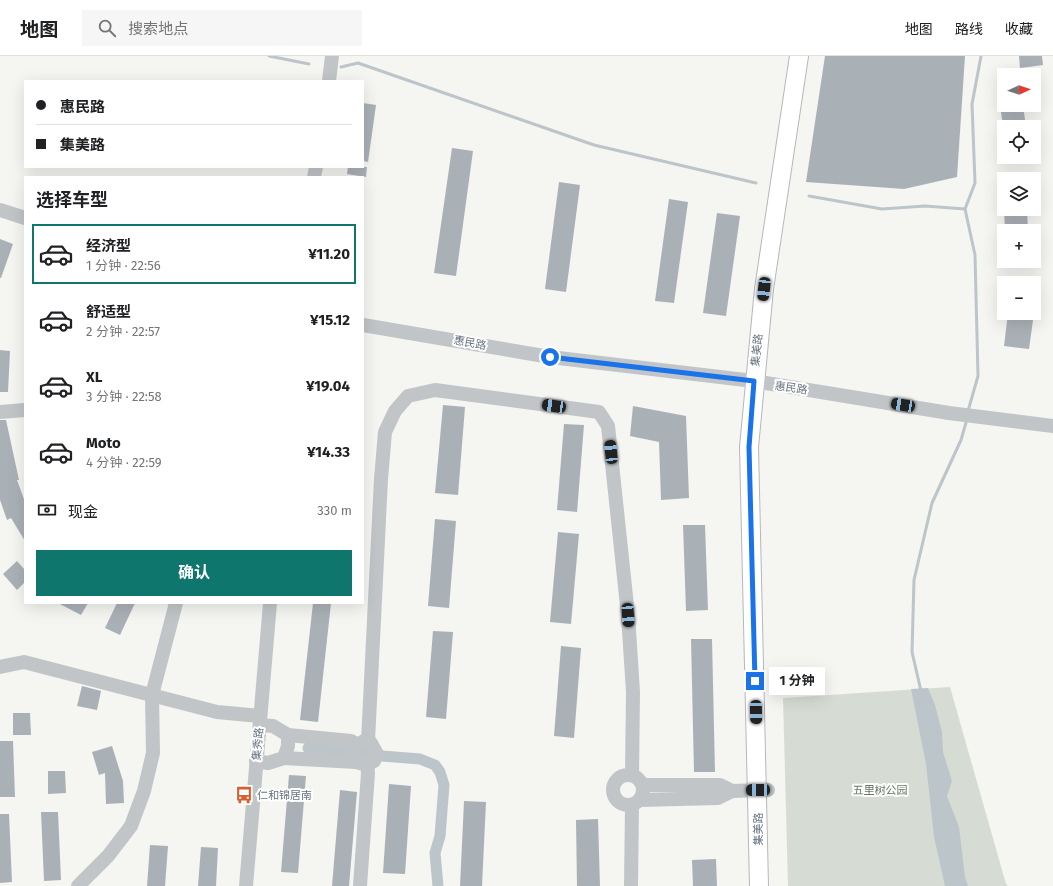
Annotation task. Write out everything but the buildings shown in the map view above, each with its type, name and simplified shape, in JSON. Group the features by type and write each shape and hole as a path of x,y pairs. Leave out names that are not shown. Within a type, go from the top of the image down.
{"main road":[{"name":"集美路","path":"759,886 763,790 759,382 764,289 799,56"},
{"name":"集美路","path":"759,382 807,56"},
{"name":"集美路","path":"763,790 770,886"}],"street":[{"path":"328,80 332,56"},
{"path":"0,210 24,218"},
{"name":"惠民路","path":"364,325 550,357 759,382 949,412 1053,426"},
{"path":"360,886 368,773 352,751 362,743 385,432 395,411 408,396 435,390 599,412 608,426 628,615 634,692 632,775"},
{"path":"0,412 24,410"},
{"path":"78,886 108,856 131,826 144,791 153,753 152,695 176,604"},
{"name":"集秀路","path":"246,886 270,604"},
{"path":"0,667 24,662 217,712 260,721 273,726 288,735 351,741 374,746 376,754 374,761 362,764 284,758 268,763 256,761"},
{"path":"284,758 288,746 288,735"},
{"path":"631,886 636,802 643,795 643,785 632,775 622,776 615,784 613,789 618,802 623,804 636,802 718,798 732,791 763,790"},
{"path":"643,785 720,785 732,791"}],"green space":[{"name":"五里树公园","path":"950,687 1006,884 1008,886 788,886 783,698"}],"shaded area":[{"path":"928,688 935,705 942,732 943,752 952,781 947,796 959,827 965,877 968,886 945,886 934,837 926,764 911,689"}],"waterway":[{"path":"269,56 309,64"},
{"path":"968,411 978,376 975,255 965,209 975,183 972,104 981,56"},
{"path":"341,67 358,63 594,145 756,183"},
{"path":"809,196 882,209 925,206 965,209"},
{"path":"921,691 912,652 914,580 932,503 961,440 967,419"},
{"path":"308,748 347,752"},
{"path":"358,753 371,754"},
{"path":"382,756 420,759 435,765 440,772 444,785 440,836 435,853 438,886"}],"place":[{"name":"仁和锦居南","path":"244,795"}],"route":[{"path":"550,357 754,381 749,447 755,681"}]}
